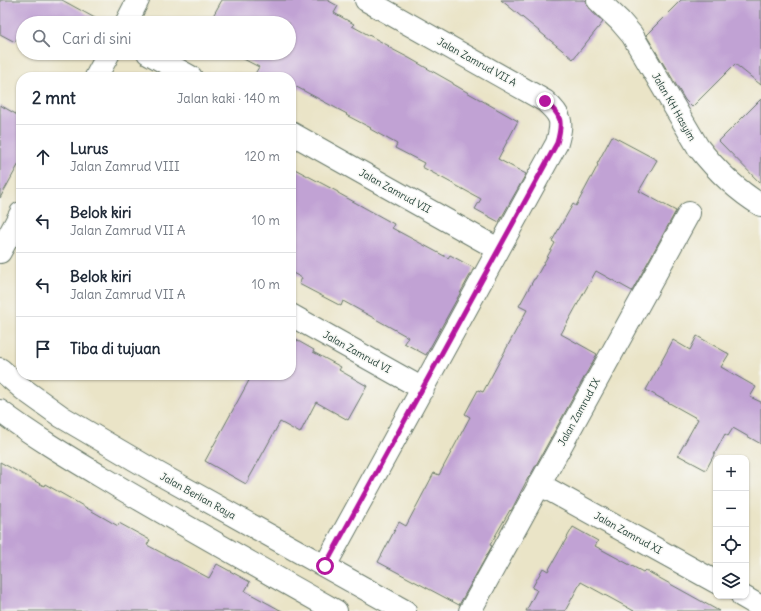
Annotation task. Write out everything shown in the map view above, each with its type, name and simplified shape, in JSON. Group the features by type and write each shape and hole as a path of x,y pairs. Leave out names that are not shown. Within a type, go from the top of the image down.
{"street":[{"path":"130,16 138,0"},
{"name":"Jalan Zamrud VII A","path":"366,0 545,101 555,110 560,119 560,130 557,143 498,249"},
{"name":"Jalan KH Hasyim","path":"598,0 620,20 632,35 698,147 710,163 726,179 761,205"},
{"path":"99,72 105,60"},
{"path":"161,60 182,72"},
{"name":"Jalan Zamrud VII","path":"296,136 498,249"},
{"name":"Jalan Zamrud IX","path":"470,611 689,213"},
{"path":"0,252 16,222"},
{"path":"325,566 423,389 498,249"},
{"name":"Jalan Zamrud VI","path":"296,318 423,389"},
{"name":"Jalan Berlian Raya","path":"0,369 23,389 62,417 154,471 405,611"},
{"path":"0,411 55,449 132,495 336,611"},
{"name":"Jalan Zamrud XI","path":"540,484 713,580"},
{"path":"747,599 761,607"}],"building":[{"path":"0,0 62,0 91,16 16,16 15,42 0,34"},
{"path":"222,0 327,0 338,6 334,13 354,24 352,26 518,121 498,159 526,174 499,222 475,209 481,199 422,167 424,163 395,148 397,144 370,129 371,128 296,87 296,72 256,72 259,67 246,60 296,60 296,16 213,16"},
{"path":"501,0 585,0 589,9 603,22 573,59"},
{"path":"681,0 761,0 761,85 735,64 692,107 685,100 646,35"},
{"path":"761,99 761,184 719,141"},
{"path":"0,105 16,114 16,169 0,198"},
{"path":"612,136 657,160 639,191 676,211 632,291 596,271 561,334 597,354 511,511 510,510 490,545 492,546 459,605 378,562 399,522 406,526 434,473 439,475 470,417 465,414 478,390 483,392 527,310 519,306 555,243 552,241 573,204 576,206"},
{"path":"296,170 394,224 392,228 448,258 450,255 474,268 426,355 404,343 408,337 343,301 341,306 299,284 302,278 296,275"},
{"path":"697,336 729,354 721,367 756,387 750,397 761,402 761,444 733,428 728,436 725,434 706,470 678,455 698,419 646,390 673,340 690,350"},
{"path":"296,340 314,350 313,352 341,367 339,370 367,386 348,420 316,402 300,433 280,422 246,484 205,461 249,380 296,380"},
{"path":"0,462 44,486 45,484 118,526 119,523 150,540 147,545 209,578 217,564 250,582 245,591 282,611 0,611"},
{"path":"573,527 598,541 595,546 643,572 645,570 719,611 634,611 581,582 565,611 526,611 537,590 532,588 543,568 548,571"}],"route":[{"path":"325,566 557,143 560,130 560,119 555,110 545,101"}]}
